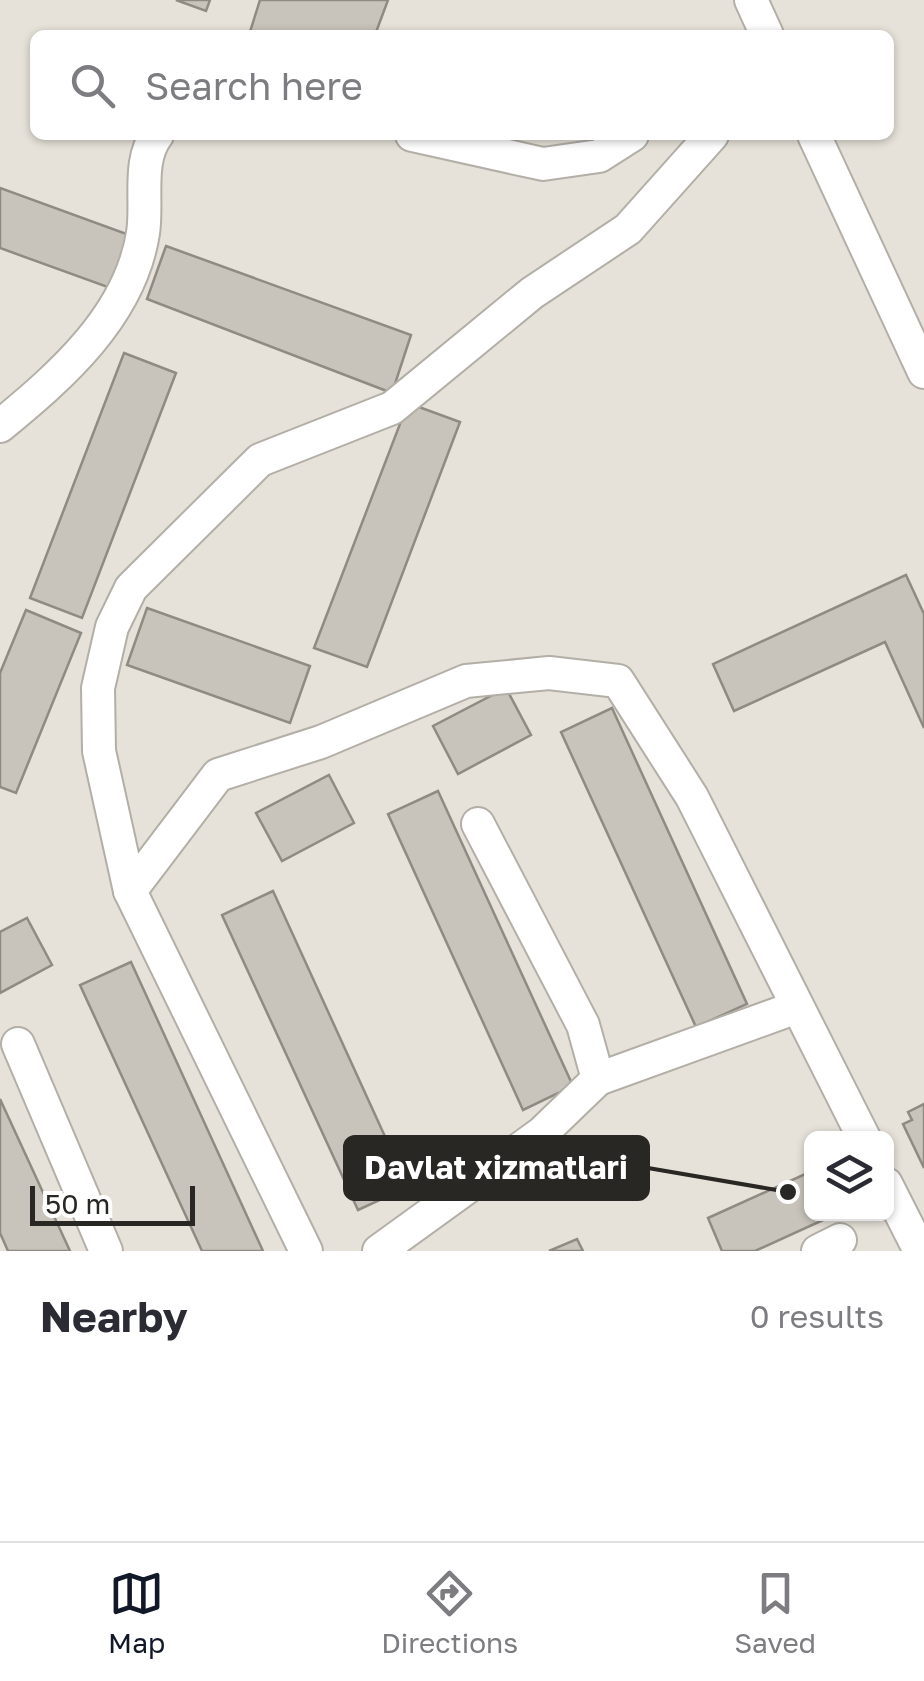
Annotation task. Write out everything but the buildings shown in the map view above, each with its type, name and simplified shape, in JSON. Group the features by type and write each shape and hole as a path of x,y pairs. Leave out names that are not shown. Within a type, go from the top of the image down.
{"street":[{"path":"751,0 765,30"},
{"path":"0,426 52,384 115,312 143,235 146,168 154,140"},
{"path":"434,140 542,164 599,156 624,140"},
{"path":"306,1251 130,891 99,751 98,688 112,627 131,588 260,460 392,408 532,293 628,229 708,140"},
{"path":"816,140 924,372"},
{"path":"130,891 218,775 321,742 466,681 550,673 618,681 692,798 860,1131"},
{"path":"478,824 583,1026 598,1080"},
{"path":"380,1251 542,1133 598,1080 797,1007"},
{"path":"18,1044 106,1251"},
{"path":"894,1195 917,1228"}],"place":[{"name":"Davlat xizmatlari","path":"788,1192"}]}
